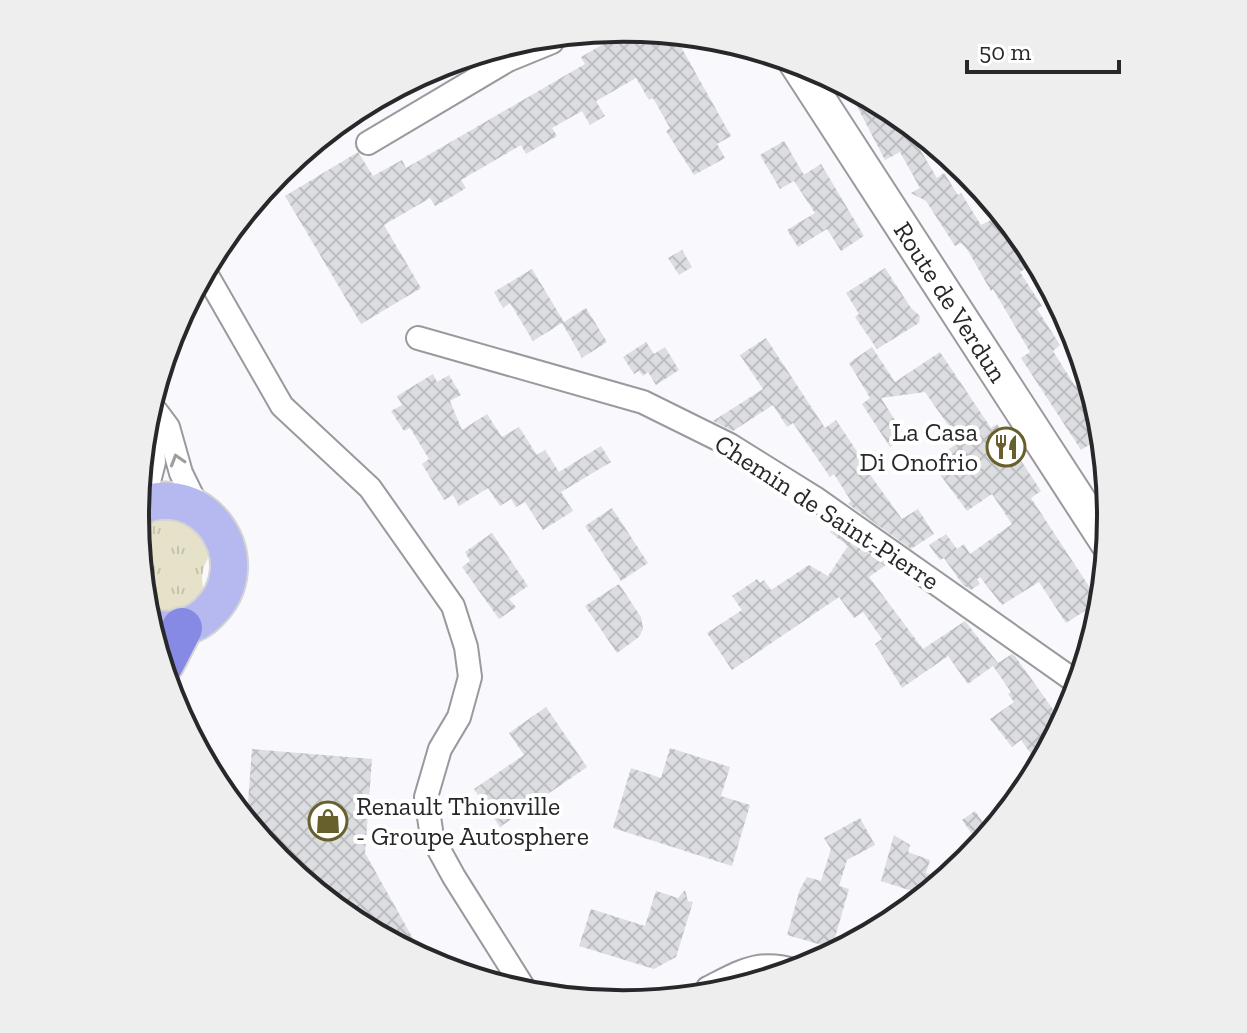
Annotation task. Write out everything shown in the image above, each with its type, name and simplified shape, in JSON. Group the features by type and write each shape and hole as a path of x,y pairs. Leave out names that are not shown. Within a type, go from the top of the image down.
{"main road":[{"name":"Route de Verdun","path":"806,78 1098,529"},
{"path":"149,505 172,501 199,510 215,524 226,543 230,564 227,585 217,604 202,619 170,628"}],"street":[{"path":"368,143 495,61 508,60 529,52"},
{"path":"211,282 282,406 370,488 453,606 466,647 470,677 459,717 440,749 426,797 432,837 518,979"},
{"name":"Chemin de Saint-Pierre","path":"418,338 643,402 730,445 815,498 1070,678"},
{"path":"160,416 168,427 181,473 199,510"},
{"path":"724,980 752,966 775,966"}],"green space":[{"path":"181,515 214,550 203,570 204,593 182,609 159,611 149,522"}],"building":[{"path":"606,43 680,46 731,136 717,144 725,158 694,175 666,131 670,128 653,98 649,100 636,78 596,101 605,116 590,125 582,111 552,128 557,136 526,154 521,145 461,180 466,188 453,196 435,206 430,198 384,225 421,288 361,324 285,196 358,152 373,176 402,160 406,168 585,64 581,57"},
{"path":"855,103 917,144 937,178 944,173 981,225 993,219 1018,253 1027,268 1020,272 1042,306 1037,309 1060,345 1053,351 1075,386 1079,384 1092,443 1081,450 1021,358 1030,352 967,249 961,243 955,246 926,201 911,193 920,188 900,152 885,160"},
{"path":"784,141 804,175 780,189 760,155"},
{"path":"821,164 864,236 841,251 827,229 798,247 787,230 815,213 794,181"},
{"path":"682,250 692,267 679,275 668,258"},
{"path":"885,268 911,308 920,316 919,323 877,349 855,317 859,314 846,293"},
{"path":"532,269 564,322 586,308 607,342 582,358 562,323 533,341 510,303 503,308 494,292"},
{"path":"766,338 825,428 836,420 860,456 858,458 902,519 918,509 934,534 911,549 848,504 851,501 834,474 830,477 793,423 787,427 773,405 733,431 713,421 763,389 740,355"},
{"path":"646,342 654,354 665,347 679,370 656,385 648,372 643,376 639,371 634,374 623,357"},
{"path":"872,347 895,382 940,352 991,428 997,424 1041,491 1031,498 1092,591 1089,608 1066,623 1039,582 1002,605 980,577 977,579 980,584 971,590 963,585 944,558 940,560 929,545 946,534 957,549 964,544 970,554 1012,524 992,494 967,511 930,461 960,442 925,392 881,398 905,436 890,447 862,404 870,398 849,363"},
{"path":"433,374 437,382 449,375 461,395 450,401 462,430 487,414 502,437 519,427 537,455 545,450 559,472 601,446 611,462 561,492 573,511 543,530 525,502 516,507 511,499 500,506 488,488 459,506 453,495 444,500 422,464 429,459 410,428 404,431 391,411 402,405 397,396"},
{"path":"612,508 648,563 621,581 585,526"},
{"path":"833,528 886,565 869,577 923,649 965,621 998,663 1012,654 1015,656 1055,713 1033,756 1021,740 1012,747 990,719 1014,702 1008,694 1011,692 993,666 968,684 948,656 902,688 875,644 882,639 863,612 854,618 839,597 732,670 707,633 742,610 732,596 757,579 760,583 764,580 771,590 809,565 828,576 848,546 830,532"},
{"path":"492,533 528,586 509,599 516,607 499,619 462,567 470,561 465,552"},
{"path":"619,584 641,617 643,629 639,637 617,653 585,606"},
{"path":"546,707 587,767 500,827 474,789 524,755 509,733"},
{"path":"670,748 730,767 721,796 750,805 732,866 613,828 631,768 661,778"},
{"path":"252,749 372,759 365,853 415,943 335,893 288,852 248,806"},
{"path":"975,811 984,824 974,836 962,820"},
{"path":"860,818 875,845 847,860 839,886 849,889 834,942 825,946 787,935 800,889 807,877 821,881 831,849 824,838"},
{"path":"894,835 910,845 908,852 930,860 926,873 934,875 914,892 881,881"},
{"path":"685,890 688,901 693,902 676,957 654,969 579,946 591,909 645,926 656,891 678,898"}],"place":[{"name":"La Casa Di Onofrio","path":"1006,447"},
{"name":"Renault Thionville - Groupe Autosphere","path":"328,821"}]}
